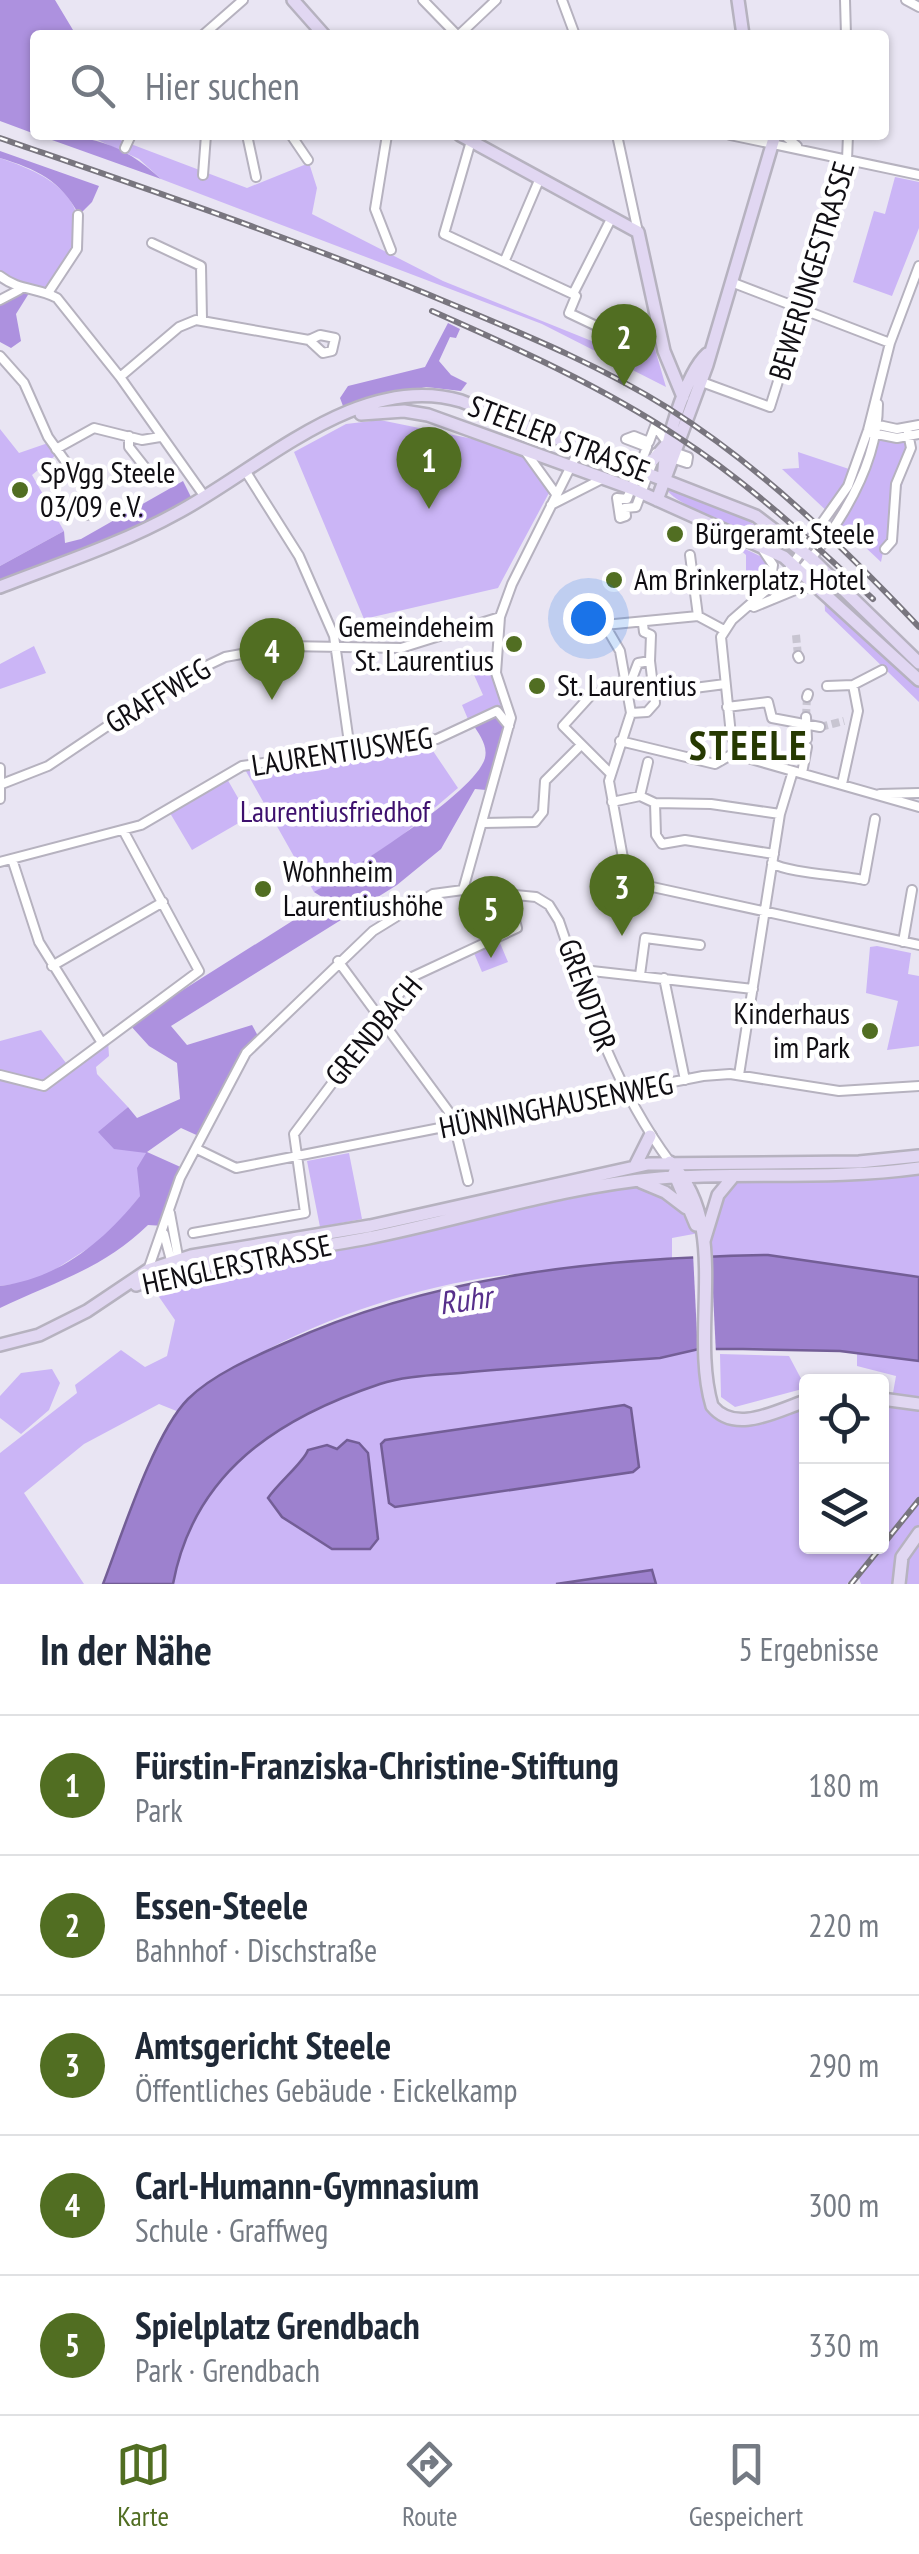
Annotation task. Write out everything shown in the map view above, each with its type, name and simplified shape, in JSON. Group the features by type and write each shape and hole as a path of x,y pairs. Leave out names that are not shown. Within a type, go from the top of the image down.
{"main road":[{"path":"292,0 319,30"},
{"path":"738,0 742,30"},
{"path":"469,140 638,232 673,372 693,385"},
{"path":"657,500 777,140"},
{"path":"673,372 693,385"},
{"name":"STEELER STRASSE","path":"0,587 138,533 338,419 398,398 446,397 741,508 807,555 919,663"},
{"name":"STEELER STRASSE","path":"338,419 384,411 428,415 572,464 716,523 798,566 919,680"},
{"path":"498,440 518,440 572,464"},
{"path":"628,467 653,460 674,447"},
{"path":"674,447 679,469 690,488"},
{"path":"716,523 741,508"},
{"path":"634,1166 650,1136"},
{"name":"HENGLERSTRASSE","path":"123,1290 179,1259 367,1238 680,1170 919,1156"},
{"name":"HENGLERSTRASSE","path":"123,1290 148,1270 179,1259 370,1226 634,1166 732,1178 919,1168"},
{"path":"680,1170 702,1243"},
{"path":"680,1170 699,1211 709,1385 714,1408 735,1421 799,1403"},
{"path":"702,1243 718,1195 732,1178"},
{"path":"638,1181 665,1192 689,1210"},
{"path":"0,1346 39,1334 123,1290"},
{"path":"889,1400 919,1404"},
{"path":"899,1584 902,1557 919,1533"}],"street":[{"path":"208,30 244,0"},
{"path":"423,0 453,30"},
{"path":"463,30 496,0"},
{"path":"562,0 573,30"},
{"path":"845,0 846,30"},
{"path":"906,0 919,7"},
{"path":"124,148 129,140"},
{"path":"203,175 206,140"},
{"path":"248,140 256,177"},
{"path":"294,140 308,160"},
{"path":"386,140 375,210 391,250"},
{"path":"465,140 444,234 576,296 569,313 628,341"},
{"path":"618,140 638,232"},
{"path":"782,140 800,149 919,175"},
{"name":"BEWERUNGESTRASSE","path":"693,385 770,407 847,160 848,140"},
{"path":"505,260 540,178"},
{"path":"48,293 77,249 78,215"},
{"path":"572,294 612,216"},
{"path":"152,243 201,266 202,319"},
{"path":"918,270 890,343 855,489 798,566 771,594 724,630 720,644 727,707 738,751 751,759 842,784 879,800 906,804 919,800"},
{"path":"0,276 19,290 48,293 57,298 120,377 205,497"},
{"path":"731,282 890,343"},
{"path":"0,300 19,290"},
{"path":"120,377 178,327 202,319 309,340"},
{"path":"0,356 36,404 56,448 93,500 97,513 86,516"},
{"path":"908,433 919,425"},
{"path":"655,426 674,452 689,458 687,463 656,453 636,506 625,508 626,516 620,518 617,498 627,500 647,447 626,439 634,436 649,442 655,426"},
{"path":"56,448 94,428 142,440 160,437"},
{"path":"872,428 919,434"},
{"path":"885,549 892,541 894,499 910,452 908,433"},
{"path":"129,436 130,447 155,480"},
{"path":"463,890 509,726 510,714 496,673 500,617 580,448"},
{"name":"STEELER STRASSE","path":"525,451 556,494"},
{"path":"246,472 299,556 337,648 350,750"},
{"path":"551,505 604,478"},
{"path":"756,543 773,565 771,594"},
{"path":"693,558 698,616"},
{"path":"771,594 800,588 824,589"},
{"path":"574,628 698,616 724,630"},
{"name":"GRAFFWEG","path":"2,784 48,766 173,682 213,661 268,648 401,648 500,617"},
{"path":"631,713 647,712 656,693 650,661 651,635 643,624"},
{"path":"606,627 620,651 631,713 610,773 624,869"},
{"path":"624,690 638,663 650,661"},
{"path":"828,686 853,685 882,670"},
{"path":"656,693 725,684"},
{"path":"842,784 858,717 853,685"},
{"path":"610,773 563,726 592,694 624,690"},
{"path":"727,707 768,699 772,718 806,721 819,727 816,736 807,741"},
{"name":"LAURENTIUSWEG","path":"0,862 148,822 242,766 437,739 497,711 509,726"},
{"path":"844,721 858,717"},
{"path":"739,1076 780,814 807,741 806,721"},
{"path":"482,823 535,822 543,812 545,781 580,745"},
{"path":"618,745 649,757 715,764 738,751"},
{"path":"640,796 649,757"},
{"path":"0,768 0,799"},
{"path":"612,802 640,796 655,804 710,804 780,814"},
{"path":"879,800 919,800"},
{"path":"655,804 656,835 662,844 685,840 773,859 788,871 817,870 864,880 875,820"},
{"path":"0,1077 22,1079 41,1088 200,971 123,830"},
{"path":"12,859 39,942 102,1043"},
{"path":"634,883 919,945"},
{"name":"GRENDTOR","path":"148,1270 180,1178 199,1150 246,1053 338,962 416,902 433,894 463,890 508,894 536,897 549,905 560,923 574,969 626,1091 650,1136 680,1170"},
{"path":"903,942 912,890"},
{"name":"GRENDBACH","path":"295,1156 294,1134 412,977 517,928 508,894"},
{"path":"52,966 163,902"},
{"path":"640,975 645,938 700,946"},
{"path":"338,962 457,1126 468,1181"},
{"path":"574,969 753,988"},
{"path":"664,978 685,1080"},
{"name":"HÜNNINGHAUSENWEG","path":"199,1150 236,1168 685,1080 739,1076 838,1091 919,1086"},
{"name":"HENGLERSTRASSE","path":"193,1233 301,1215 306,1208 295,1156"},
{"path":"170,1211 179,1259"},
{"path":"164,1230 179,1259"}],"green space":[{"path":"98,140 120,140 247,188 309,163 317,188 312,214 443,281 624,354 631,342 652,339 666,387 542,324 161,179 139,159"},
{"path":"0,158 46,178 69,199 76,212 77,247 48,293 0,275"},
{"path":"895,177 919,182 919,228 892,296 853,282 874,211 885,214"},
{"path":"380,420 518,448 550,491 498,588 364,619 294,452 346,424"},
{"name":"SpVgg Steele 03/09 e.V.","path":"0,429 19,453 48,443 56,455 32,475 64,531 0,566"},
{"path":"868,431 908,438 892,540 884,547 881,562 782,469 799,468 798,452 855,471"},
{"path":"670,485 725,507 786,544 783,550 686,504 667,490"},
{"path":"701,528 762,557 770,571 765,583 753,588 752,582 746,582 746,555 735,545 716,547 714,535 695,537 694,529"},
{"path":"824,590 919,681 919,702 825,611"},
{"path":"34,646 46,673 0,689 0,664"},
{"path":"495,653 508,720 502,712 470,724 462,705 483,695 466,657"},
{"name":"Laurentiusfriedhof","path":"427,742 458,788 398,839 314,892 243,766"},
{"path":"226,777 249,817 192,850 170,813"},
{"path":"500,943 508,962 482,972 474,953"},
{"path":"870,947 911,953 908,974 919,976 919,1046 887,1050 898,1001 866,993"},
{"path":"41,1030 69,1067 108,1040 109,1056 96,1067 97,1074 128,1107 99,1133 146,1153 141,1195 109,1235 37,1281 0,1286 0,1041"},
{"path":"349,1153 362,1219 320,1227 307,1161"},
{"path":"919,1169 919,1277 768,1255 706,1256 712,1212 733,1179"},
{"path":"637,1186 665,1195 699,1233 672,1238 672,1259 457,1283 371,1306 285,1341 210,1386 179,1412 159,1404 84,1444 24,1493 84,1584 0,1584 0,1453 77,1393 75,1385 121,1350 145,1367 167,1356 175,1320 148,1281"},
{"path":"699,1349 708,1400 716,1414 727,1420 759,1419 799,1407 799,1554 889,1554 889,1403 919,1408 919,1584 861,1584 857,1572 847,1584 173,1584 184,1545 200,1510 221,1480 275,1433 308,1414 380,1384 413,1377 660,1358"},
{"path":"857,1353 919,1361 919,1400 889,1395 893,1393 896,1376 857,1366"},
{"path":"720,1354 789,1356 799,1375 799,1390 735,1407 721,1397"},
{"path":"52,1369 60,1383 49,1410 21,1434 0,1418 0,1396 21,1373"}],"shaded area":[{"path":"0,0 55,0 73,30 30,30 30,132 0,121"},
{"path":"52,140 104,143 132,157 161,179"},
{"path":"0,151 99,186 92,202 79,215 56,184 0,158"},
{"path":"31,290 16,314 21,341 11,348 0,342 0,301"},
{"path":"448,323 460,329 456,338 450,337 439,361 451,375 467,383 461,391 426,387 343,406 340,398 348,386 425,367"},
{"path":"183,481 191,497 176,514 0,587 0,566 64,531 65,543 81,539"},
{"path":"501,713 506,732 486,790 475,789 441,849 397,885 171,1026 187,1045 252,1025 258,1036 245,1052 203,1138 181,1128 147,1152 185,1169 164,1226 148,1225 95,1264 0,1308 0,1286 42,1275 79,1255 140,1196 137,1168 146,1153 114,1149 98,1132 128,1107 137,1118 180,1099 177,1063 149,1046 129,1024 297,918 322,897 314,892 409,830 459,791 476,773 486,753 472,723"}],"water":[{"name":"Ruhr","path":"768,1255 919,1277 919,1361 840,1351 699,1349 660,1358 390,1381 308,1414 246,1455 221,1480 200,1510 184,1545 173,1584 103,1584 140,1487 175,1415 198,1390 247,1361 343,1320 461,1286 583,1266"},
{"path":"624,1405 631,1408 639,1467 633,1472 395,1507 389,1503 381,1444 385,1440"},
{"path":"347,1440 359,1443 368,1453 378,1539 370,1549 332,1549 282,1517 268,1498 308,1450 327,1445 337,1449"},
{"path":"652,1570 656,1584 556,1584"}],"pier":[{"path":"711,1252 716,1354 698,1355 693,1253"}],"tunnel":[{"path":"796,635 798,656"},
{"path":"806,717 807,697"},
{"path":"820,727 844,721"}],"railway":[{"path":"0,138 230,218 400,283 564,352 617,379 703,431 769,482 919,627"},
{"path":"432,311 588,384 649,418 755,493 873,599"},
{"path":"851,1584 919,1500"}],"place":[{"name":"Essen-Steele","path":"624,386"},
{"name":"SpVgg Steele 03/09 e.V.","path":"20,490"},
{"name":"Fürstin-Franziska-Christine-Stiftung","path":"429,509"},
{"name":"Bürgeramt Steele","path":"675,534"},
{"name":"Am Brinkerplatz, Hotel","path":"614,580"},
{"name":"Gemeindeheim St. Laurentius","path":"514,644"},
{"name":"St. Laurentius","path":"537,686"},
{"name":"Carl-Humann-Gymnasium","path":"272,700"},
{"name":"Wohnheim Laurentiushöhe","path":"263,889"},
{"name":"Amtsgericht Steele","path":"622,936"},
{"name":"Spielplatz Grendbach","path":"491,958"},
{"name":"Kinderhaus im Park","path":"870,1031"}],"district":[{"name":"STEELE","path":"749,746"}]}
